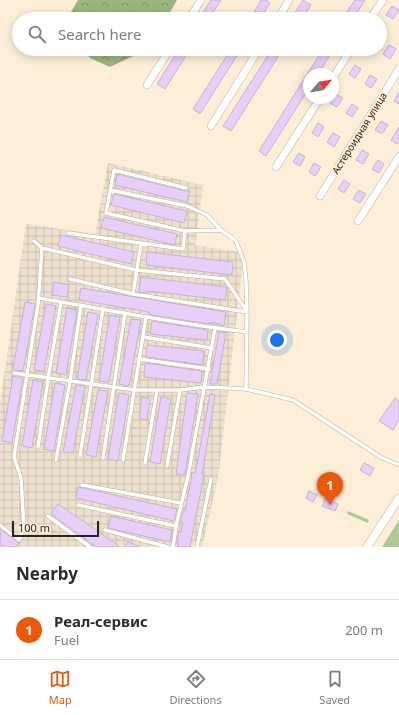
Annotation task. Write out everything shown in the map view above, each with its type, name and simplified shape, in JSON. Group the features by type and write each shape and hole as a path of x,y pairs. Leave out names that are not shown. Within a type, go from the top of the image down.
{"street":[{"path":"193,12 201,0"},
{"path":"282,12 289,0"},
{"path":"374,12 382,0"},
{"path":"147,85 166,56"},
{"path":"210,126 255,56"},
{"path":"339,68 347,56"},
{"name":"Астероидная улица","path":"320,196 399,69"},
{"path":"276,167 316,104"},
{"path":"358,221 399,157"},
{"path":"367,547 399,498"}],"lane":[{"path":"186,188 114,170 106,213 185,231 221,230"},
{"path":"110,190 186,206 207,215 221,230 236,241 244,262 247,312 246,389"},
{"path":"68,233 183,249 185,231"},
{"path":"34,241 42,248 136,270 225,279 247,312"},
{"path":"133,294 140,244"},
{"path":"0,525 18,540 24,528 21,478 14,457 39,298 42,248"},
{"path":"70,279 133,294 247,312"},
{"path":"39,298 103,310 247,332"},
{"path":"38,447 61,302"},
{"path":"56,460 81,306"},
{"path":"80,456 103,310"},
{"path":"103,458 125,313"},
{"path":"123,460 146,317"},
{"path":"174,547 176,526 188,476 209,369 215,328"},
{"path":"143,337 212,348"},
{"path":"139,359 209,369"},
{"path":"14,373 135,390 180,390 205,387 246,389 293,400 382,458 399,465"},
{"path":"145,463 156,390"},
{"path":"167,466 180,390"},
{"path":"197,547 211,479"},
{"path":"82,485 181,503"},
{"path":"78,505 176,526"},
{"path":"48,516 90,547"},
{"path":"105,530 168,547"}],"shaded area":[{"path":"108,163 203,185 195,245 244,253 218,478 202,547 0,547 0,404 26,224 95,234"}],"green space":[{"path":"78,0 177,0 170,12 71,12"},
{"path":"88,56 133,56 110,67"},
{"path":"348,511 369,520 368,523 347,514"},
{"path":"399,520 399,547 382,547"}],"building":[{"path":"211,0 221,0 213,12 203,12"},
{"path":"261,0 266,0 270,3 264,12 254,12"},
{"path":"303,0 311,5 306,12 295,12"},
{"path":"355,0 365,0 357,12 347,12"},
{"path":"392,6 399,10 393,19 387,16"},
{"path":"389,45 396,49 390,59 386,56"},
{"path":"175,56 186,56 165,89 157,84"},
{"path":"227,56 237,56 200,114 193,109"},
{"path":"268,56 279,56 231,131 223,126"},
{"path":"319,56 330,56 322,68 311,68"},
{"path":"355,65 361,69 355,78 349,74"},
{"path":"370,75 377,79 371,88 365,84"},
{"path":"303,81 303,97 266,156 259,151"},
{"path":"399,92 399,104 394,101"},
{"path":"339,96 343,98 339,104"},
{"path":"332,104 339,104 337,107"},
{"path":"352,104 358,108 352,117 346,113"},
{"path":"381,121 388,125 382,134 375,130"},
{"path":"318,123 324,127 318,137 312,133"},
{"path":"399,127 399,141 397,144 391,140"},
{"path":"333,133 340,137 334,147 327,142"},
{"path":"362,150 369,154 363,164 356,160"},
{"path":"299,153 305,157 300,166 293,162"},
{"path":"378,160 384,164 379,173 372,169"},
{"path":"314,163 321,167 315,176 309,172"},
{"path":"117,174 190,191 187,202 115,185"},
{"path":"344,180 350,184 344,193 338,189"},
{"path":"359,190 366,194 360,203 353,199"},
{"path":"114,194 187,211 184,223 111,205"},
{"path":"104,217 177,234 175,245 101,228"},
{"path":"61,235 134,252 131,264 58,246"},
{"path":"147,252 233,262 232,275 146,265"},
{"path":"141,277 227,287 225,300 147,291 146,293 139,292"},
{"path":"54,282 69,285 67,297 52,295"},
{"path":"81,288 226,312 224,326 209,322 209,324 152,315 149,314 149,312 79,300"},
{"path":"25,302 35,304 23,371 14,370 13,368"},
{"path":"46,304 56,306 44,371 34,370"},
{"path":"67,308 77,310 66,375 56,373"},
{"path":"88,312 98,314 86,380 77,379"},
{"path":"110,315 120,317 109,382 99,381"},
{"path":"131,319 141,320 129,386 119,384"},
{"path":"152,321 208,330 207,340 150,334"},
{"path":"219,332 226,333 217,384 210,384"},
{"path":"147,345 204,351 203,365 146,357"},
{"path":"145,363 202,371 201,383 144,377"},
{"path":"13,376 23,378 12,443 2,441"},
{"path":"33,380 43,382 32,448 22,446"},
{"path":"55,383 65,385 54,451 44,449"},
{"path":"76,385 85,386 73,453 63,452"},
{"path":"98,390 108,391 96,457 86,455"},
{"path":"119,393 129,395 118,461 108,459"},
{"path":"187,393 198,394 185,475 176,474"},
{"path":"210,394 215,395 202,475 204,475 190,547 178,547 179,531 181,532 183,523 180,522 183,510 185,511 192,472 195,474"},
{"path":"142,397 150,399 147,420 139,418"},
{"path":"161,397 171,399 160,464 150,462"},
{"path":"395,398 399,401 399,420 393,430 379,421"},
{"path":"364,463 374,468 370,476 360,470"},
{"path":"78,487 177,509 174,521 76,498"},
{"path":"309,491 317,495 313,502 306,498"},
{"path":"325,498 338,504 335,511 322,506"},
{"path":"58,504 120,547 96,547 51,514"},
{"path":"111,516 172,530 170,542 108,528"},
{"path":"0,529 19,543 16,547 3,547 0,545"},
{"path":"128,541 139,547 125,547"}],"place":[{"name":"Реал-сервис","path":"330,505"}]}
